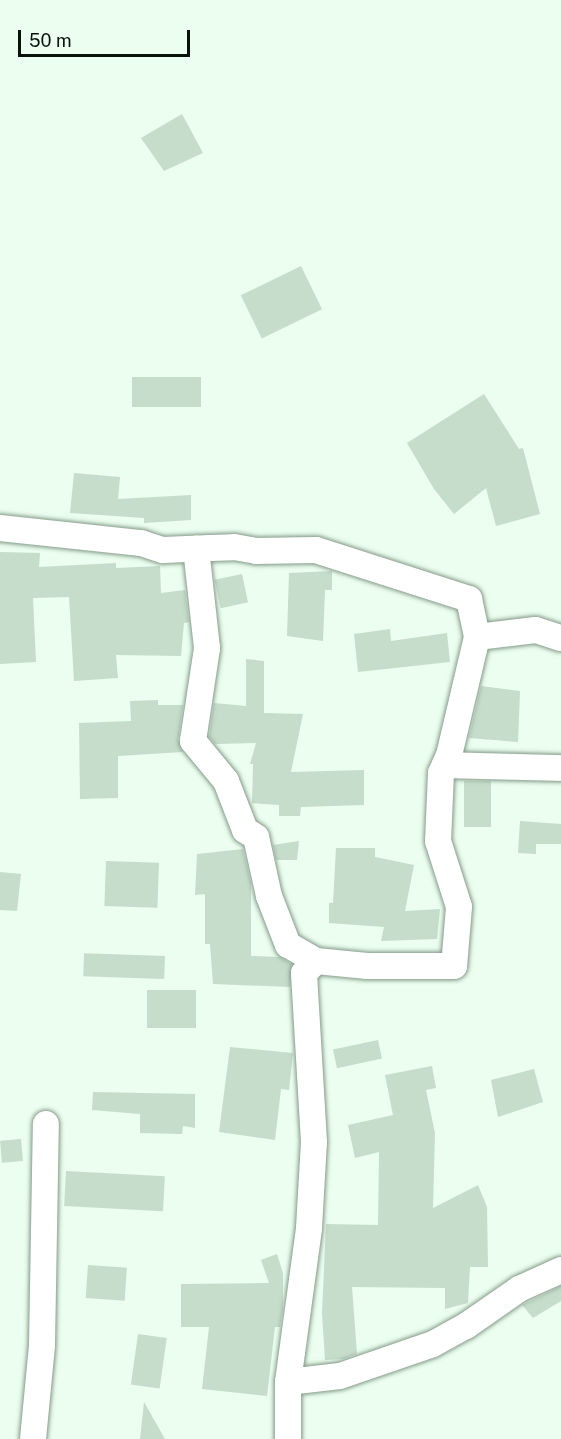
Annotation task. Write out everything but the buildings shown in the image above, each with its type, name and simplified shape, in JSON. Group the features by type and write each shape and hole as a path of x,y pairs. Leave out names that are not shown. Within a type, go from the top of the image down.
{"street":[{"path":"0,528 141,543 164,550 196,549 316,550 469,599 477,637 445,765 441,772 438,841 459,907 454,966 367,966 316,961 288,945 269,896 256,837 245,830 226,781 193,741 207,648 196,549"},
{"path":"477,637 536,630 561,638"},
{"path":"445,765 561,768"},
{"path":"288,1439 288,1382 309,1228 314,1142 304,973 316,961"},
{"path":"33,1439 42,1345 46,1125"},
{"path":"288,1382 340,1376 433,1344 466,1326 519,1289 561,1270"}]}
